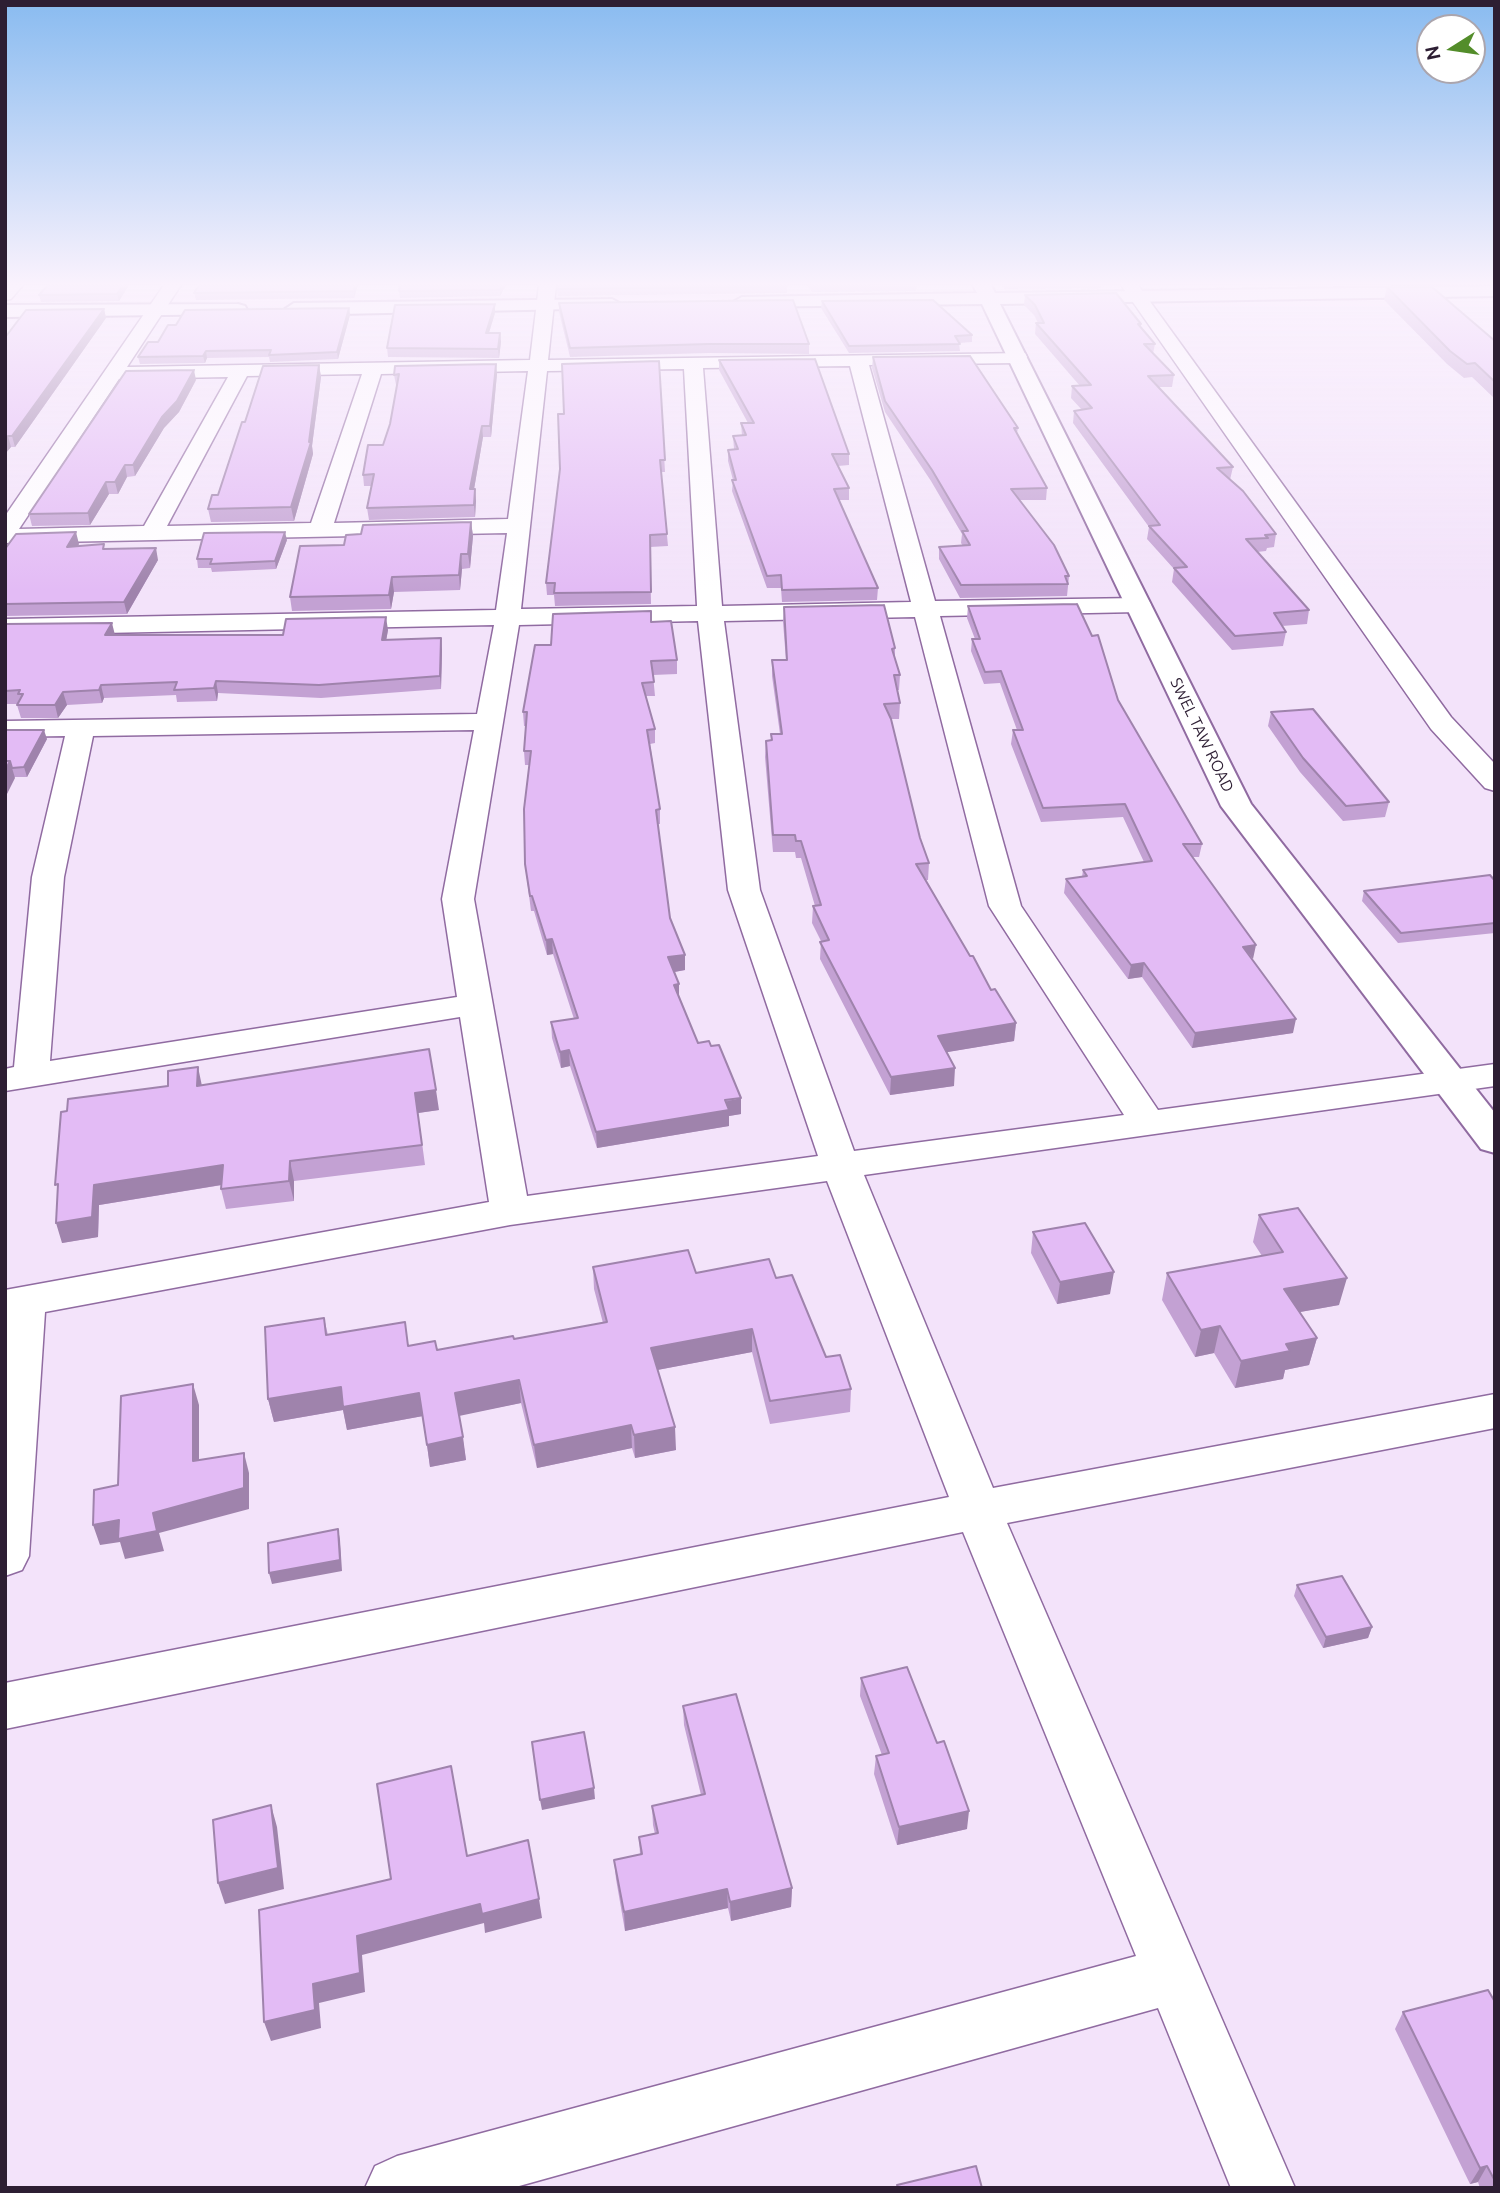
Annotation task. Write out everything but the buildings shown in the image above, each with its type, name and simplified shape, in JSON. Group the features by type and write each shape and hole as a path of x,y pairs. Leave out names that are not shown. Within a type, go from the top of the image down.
{"street":[{"path":"5,535 104,387"},
{"path":"152,533 232,387"},
{"path":"320,530 367,387"},
{"path":"510,1212 458,900 487,722 508,617 535,387"},
{"path":"695,387 710,613 744,890 840,1165 978,1510 1263,2188"},
{"path":"865,387 1005,906 1147,1122"},
{"name":"SWEL TAW ROAD","path":"1033,387 1237,806 1495,1140"},
{"path":"1202,387 1441,723 1495,782"},
{"path":"5,535 519,526"},
{"path":"5,626 1139,605"},
{"path":"5,729 487,722"},
{"path":"81,728 48,877 18,1078 475,1004"},
{"path":"5,1556 15,1303 510,1212 1450,1079 1495,1075"},
{"path":"5,1706 978,1510 1495,1411"},
{"path":"397,2188 1175,1974"}]}
